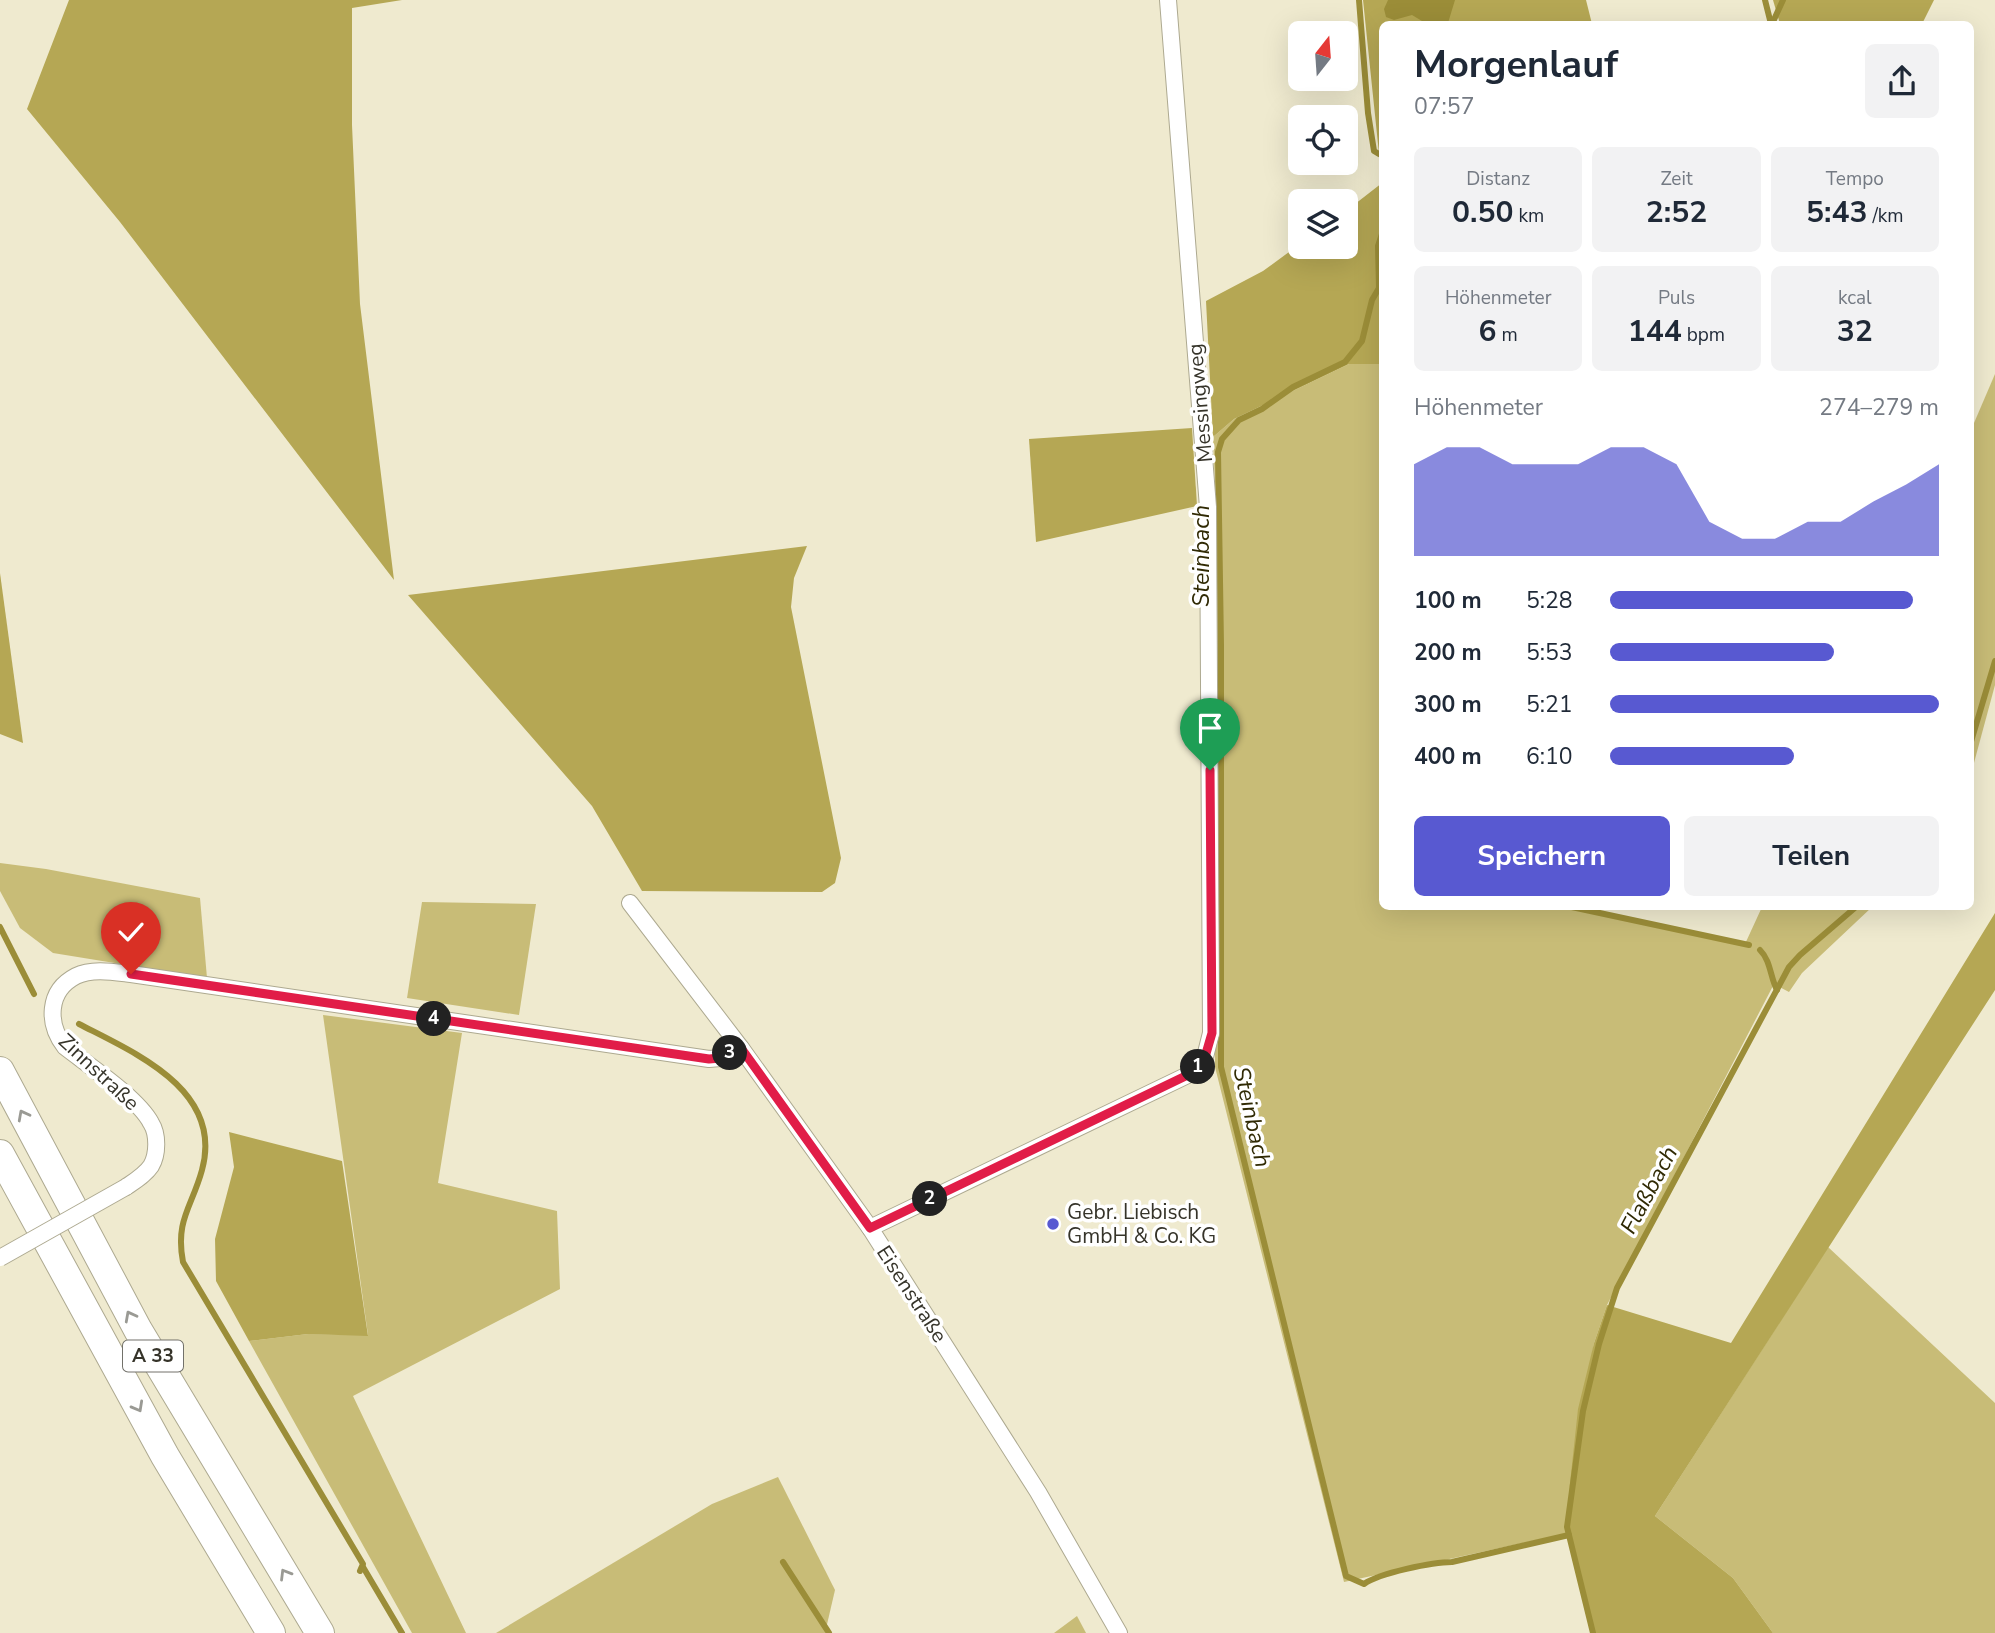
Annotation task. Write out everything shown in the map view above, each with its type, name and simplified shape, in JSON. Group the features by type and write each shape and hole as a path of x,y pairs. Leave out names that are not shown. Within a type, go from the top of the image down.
{"highway":[{"name":"A 33","path":"0,1071 138,1330 320,1633"},
{"name":"A 33","path":"0,1154 165,1456 271,1633"}],"street":[{"name":"Messingweg","path":"870,1228 1196,1071 1205,1057 1212,1033 1208,507 1168,0"},
{"name":"Eisenstraße","path":"630,903 741,1048 870,1228 1038,1492 1119,1633"},
{"name":"Zinnstraße","path":"0,1258 126,1187 142,1177 151,1166 156,1146 151,1122 132,1101 65,1046 56,1035 51,1021 53,1006 62,987 76,976 93,971 131,974 709,1059 721,1058 741,1048"}],"shaded area":[{"path":"69,0 402,0 352,8 352,125 360,304 394,580 120,222 27,109"},
{"path":"1363,0 1586,0 1591,21 1379,21 1379,153"},
{"path":"1388,0 1455,0 1449,21 1422,21 1412,15 1394,20 1386,17 1384,9"},
{"path":"1773,0 1934,0 1924,21 1779,21"},
{"path":"1379,185 1379,364 1349,364 1234,419 1213,437 1206,301 1263,271 1288,253 1288,259 1358,259 1358,202"},
{"path":"1349,364 1379,364 1379,910 1576,910 1728,938 1745,944 1761,910 1869,910 1802,973 1789,992 1774,984 1607,1305 1594,1343 1569,1492 1569,1533 1344,1582 1215,1067 1217,534 1213,437 1234,419"},
{"path":"1995,374 1995,685 1974,763 1974,423"},
{"path":"1192,428 1197,506 1036,542 1029,439"},
{"path":"807,546 794,578 791,607 841,858 835,883 822,892 642,891 592,806 408,595"},
{"path":"0,573 23,743 0,734"},
{"path":"0,863 200,898 207,978 53,953 20,928 0,891"},
{"path":"422,902 536,904 519,1015 407,998"},
{"path":"1995,913 1995,990 1655,1516 1733,1578 1773,1633 1594,1633 1569,1533 1569,1492 1578,1409 1594,1343 1607,1305 1731,1343"},
{"path":"323,1015 462,1033 438,1183 557,1211 560,1289 353,1396 466,1633 412,1633 249,1341 308,1334 368,1335"},
{"path":"229,1132 342,1161 368,1336 308,1334 249,1341 216,1281 215,1239 234,1167"},
{"path":"1828,1247 1995,1403 1995,1633 1773,1633 1733,1578 1655,1516"},
{"path":"778,1477 835,1590 825,1633 496,1633 712,1504"},
{"path":"1077,1616 1086,1633 1054,1633"}],"waterway":[{"name":"Steinbach","path":"1359,0 1368,113 1374,151 1379,154"},
{"path":"1765,0 1770,21"},
{"path":"1773,21 1783,0"},
{"name":"Steinbach","path":"1379,243 1379,288"},
{"name":"Steinbach","path":"1379,288 1372,300 1362,341 1345,362 1293,387 1262,409 1239,420 1222,439 1218,452 1221,1067 1346,1576 1364,1584 1406,1569 1452,1562 1569,1535"},
{"name":"Flaßbach","path":"1974,732 1995,661"},
{"path":"1586,910 1749,945"},
{"name":"Flaßbach","path":"1593,1633 1567,1527 1583,1411 1599,1344 1617,1288 1789,967 1852,910"},
{"path":"0,927 34,994"},
{"path":"1760,950 1777,990"},
{"path":"79,1024 125,1048 170,1078 188,1096 200,1118 205,1142 202,1170 183,1224 183,1262 363,1564 360,1571"},
{"path":"783,1562 829,1633"},
{"path":"363,1567 402,1633"}],"place":[{"name":"Gebr. Liebisch GmbH & Co. KG","path":"1053,1224"}],"route":[{"path":"131,974 709,1059 721,1058 741,1048 870,1228 1196,1071 1205,1057 1212,1033 1210,770"}]}
